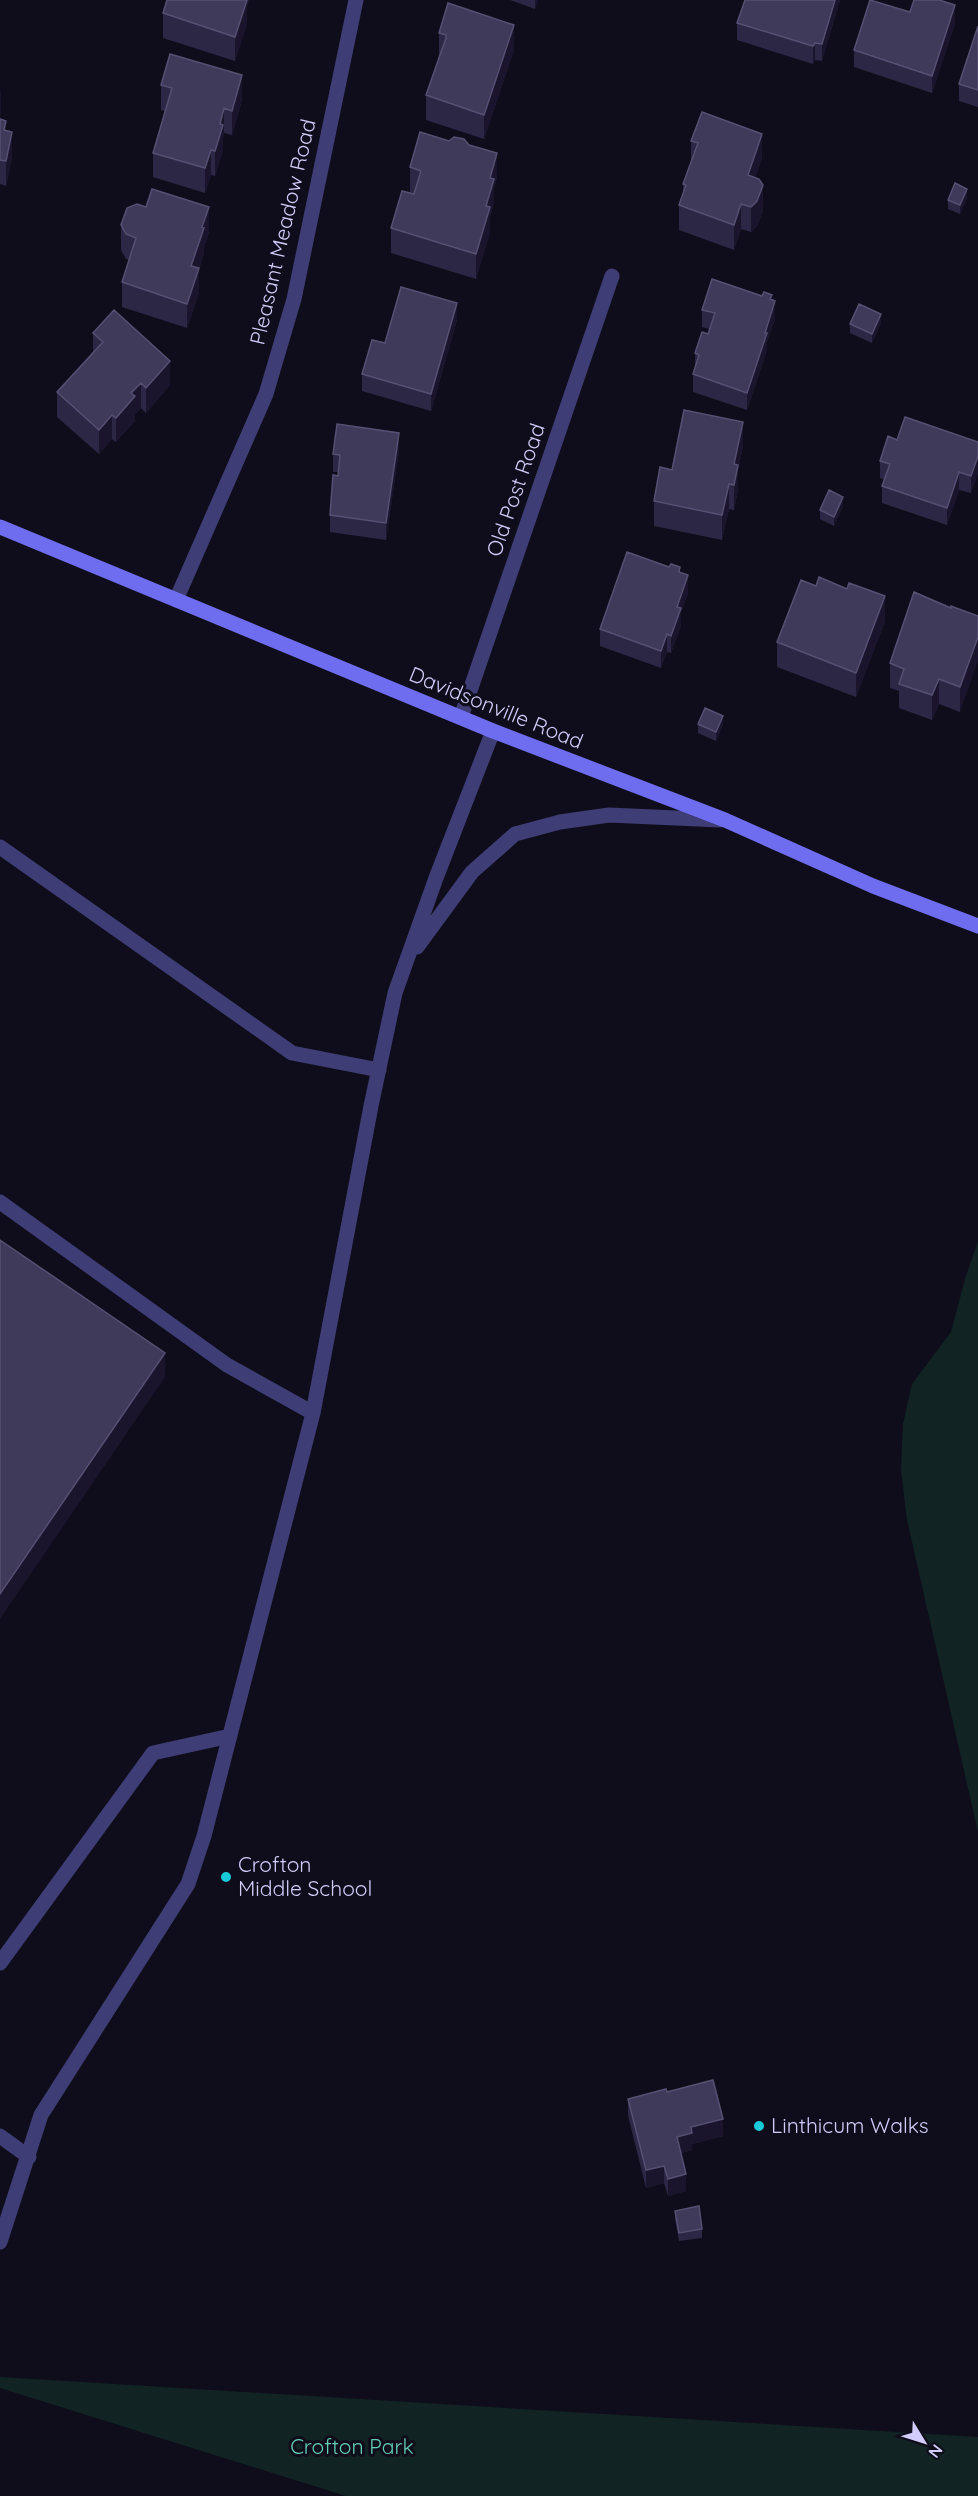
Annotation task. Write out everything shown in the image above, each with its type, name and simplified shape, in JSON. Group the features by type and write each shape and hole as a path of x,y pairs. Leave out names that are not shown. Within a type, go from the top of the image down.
{"main road":[{"name":"Davidsonville Road","path":"0,527 493,731 725,820 873,886 978,926"}],"street":[{"name":"Pleasant Meadow Road","path":"176,600 266,394 294,299 356,0"},
{"name":"Old Post Road","path":"461,717 612,276"},
{"path":"0,2242 41,2115 188,1884 204,1836 312,1413 378,1070 396,993 493,731"},
{"path":"406,961 472,872 515,834 560,822 609,815 725,820"},
{"path":"0,847 292,1053 378,1070"},
{"path":"0,1202 227,1365 312,1413"},
{"path":"0,1963 153,1753 230,1736"},
{"path":"0,2136 29,2157"}],"green space":[{"path":"978,1241 978,1832 907,1520 901,1470 903,1424 912,1384 951,1332"},
{"name":"Crofton Park","path":"0,2377 978,2437 978,2496 346,2496 0,2388"}],"building":[{"path":"167,0 247,0 235,37 163,13"},
{"path":"745,0 835,0 822,44 815,43 813,46 737,23"},
{"path":"870,0 910,12 914,0 939,0 955,5 932,76 854,50"},
{"path":"448,3 514,25 484,115 426,95 446,38 446,35 439,33"},
{"path":"978,26 978,90 959,84"},
{"path":"170,54 242,75 232,111 224,108 220,124 223,125 215,151 211,150 205,168 153,153 172,88 161,85"},
{"path":"702,112 762,134 748,175 759,179 763,185 757,201 751,207 741,204 734,225 679,205 686,185 683,184 698,143 691,141"},
{"path":"0,119 6,121 4,130 12,132 6,161 0,160"},
{"path":"420,132 449,141 454,137 464,139 469,145 497,153 490,178 494,179 486,206 490,207 476,254 391,228 402,191 414,194 421,171 410,167"},
{"path":"955,183 967,189 960,205 948,200"},
{"path":"152,189 209,207 191,266 199,268 187,304 122,282 136,238 126,234 121,225 127,208 137,204 146,207"},
{"path":"712,279 762,296 764,292 772,295 770,299 775,301 747,393 693,374 699,355 695,353 702,332 708,334 715,313 702,310"},
{"path":"401,287 457,303 431,394 362,374 372,340 385,343"},
{"path":"859,304 881,314 872,334 850,324"},
{"path":"114,310 170,361 146,388 141,383 131,393 135,396 116,418 112,415 99,430 57,392 103,342 93,333"},
{"path":"684,410 743,422 734,464 738,465 734,485 729,484 722,515 654,501 660,467 672,470"},
{"path":"905,417 978,442 978,456 971,476 959,472 947,508 882,486 890,464 880,461 888,436 897,440"},
{"path":"337,424 399,433 386,523 330,515 333,475 338,476 340,455 333,454"},
{"path":"829,490 843,497 834,517 820,510"},
{"path":"627,552 669,567 671,564 680,567 679,572 688,575 677,607 681,608 671,636 667,634 661,651 600,629"},
{"path":"819,577 847,589 849,583 885,596 856,673 777,642 801,580 816,586"},
{"path":"914,592 951,608 951,606 978,616 978,637 960,687 939,679 932,695 899,684 904,669 890,663"},
{"path":"705,708 723,716 716,732 698,724"},
{"path":"0,1240 165,1353 0,1594"},
{"path":"713,2080 723,2119 691,2127 692,2133 677,2137 686,2174 668,2179 664,2166 646,2170 628,2099"},
{"path":"699,2206 702,2229 679,2233 675,2211"}],"place":[{"name":"Crofton Middle School","path":"226,1877"},
{"name":"Linthicum Walks","path":"759,2126"}]}
